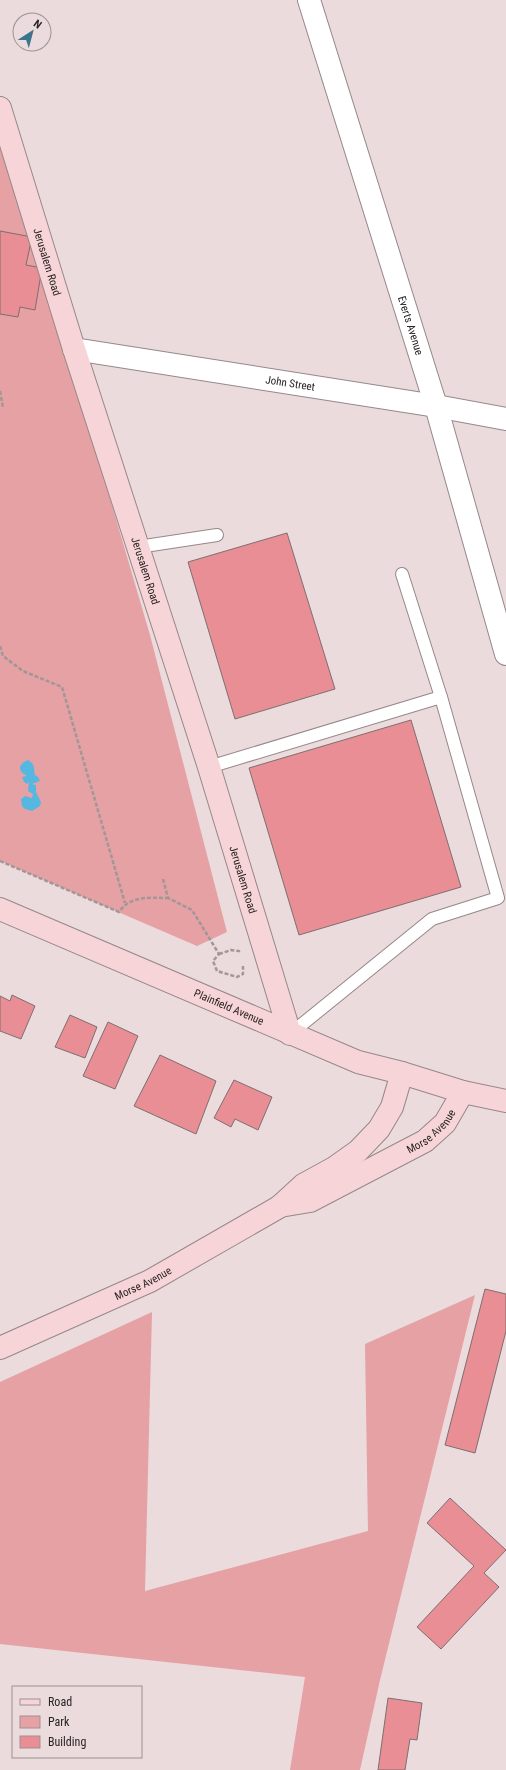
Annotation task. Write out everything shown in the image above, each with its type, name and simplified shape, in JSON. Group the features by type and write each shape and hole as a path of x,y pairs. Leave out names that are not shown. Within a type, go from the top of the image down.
{"street":[{"name":"Everts Avenue","path":"309,0 436,406 506,654"},
{"name":"Jerusalem Road","path":"0,108 74,349 209,767 290,1034"},
{"name":"John Street","path":"74,349 436,406 506,420"},
{"name":"Plainfield Avenue","path":"0,909 358,1062 402,1073 463,1092 506,1101"},
{"name":"Morse Avenue","path":"0,1348 150,1281 279,1207 303,1185 334,1168 358,1151 379,1129 392,1107 402,1073"},
{"name":"Morse Avenue","path":"279,1207 310,1200 425,1141 445,1123 463,1092"}],"lane":[{"path":"138,547 217,535"},
{"path":"290,1034 432,919 498,898 441,697 402,574"},
{"path":"209,767 441,697"}],"path":[{"path":"0,391 3,408"},
{"path":"0,646 2,656 23,671 62,687 125,903"},
{"path":"0,861 119,912 125,903 144,898 168,898 192,910 219,954"},
{"path":"163,879 168,898"},
{"path":"240,957 238,951 231,950 219,954 213,961 217,971 226,975 237,977 243,974 243,962"}],"green space":[{"path":"0,148 72,369 150,635 227,932 197,946 0,861"},
{"path":"475,1295 380,1680 360,1770 290,1770 305,1677 0,1644 0,1382 152,1312 145,1591 368,1531 365,1344"}],"water":[{"path":"28,760 33,765 35,775 40,781 32,784 36,785 36,792 41,802 40,806 32,811 25,809 22,806 21,799 25,796 32,798 33,794 28,791 29,782 27,784 24,782 22,777 27,776 20,770 22,763"}],"building":[{"path":"0,231 32,237 26,265 42,268 35,310 20,307 18,317 0,314"},
{"path":"287,533 335,689 235,719 188,562"},
{"path":"411,720 461,887 299,935 249,768"},
{"path":"12,995 35,1006 21,1039 0,1031 0,996 10,1001"},
{"path":"70,1015 97,1027 85,1058 55,1047"},
{"path":"108,1022 138,1036 115,1089 83,1076"},
{"path":"160,1055 216,1081 196,1134 134,1106"},
{"path":"234,1080 272,1097 258,1130 235,1119 231,1127 214,1118"},
{"path":"485,1289 506,1294 506,1331 475,1453 445,1445"},
{"path":"450,1498 506,1550 484,1573 499,1587 441,1649 417,1627 474,1566 427,1523"},
{"path":"388,1698 422,1703 417,1740 410,1739 405,1770 378,1770"}]}
